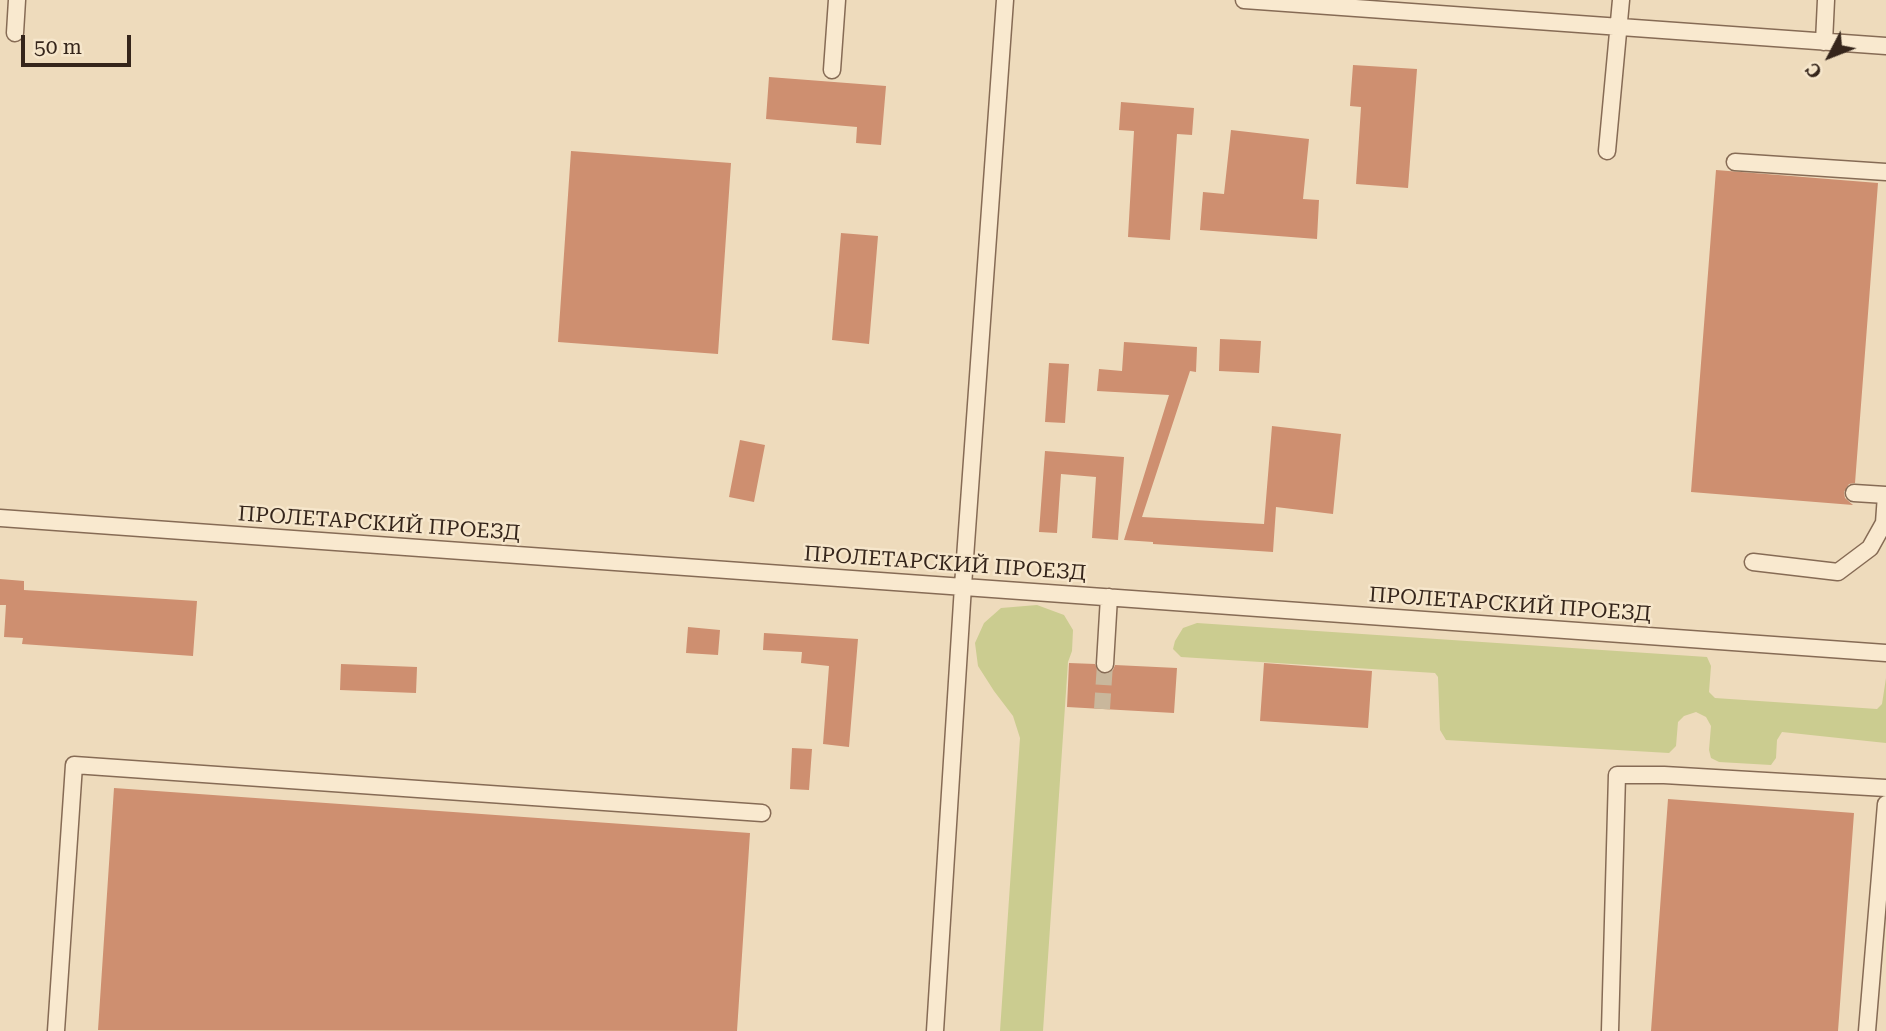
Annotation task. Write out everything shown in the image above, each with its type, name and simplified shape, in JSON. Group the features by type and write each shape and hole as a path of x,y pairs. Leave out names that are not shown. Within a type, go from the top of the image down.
{"street":[{"path":"15,33 17,0"},
{"path":"832,69 837,0"},
{"path":"935,1031 963,586 1005,0"},
{"path":"1244,0 1389,5 1619,27 1886,46"},
{"path":"1607,151 1621,0"},
{"path":"1824,42 1826,0"},
{"path":"1735,162 1886,172"},
{"path":"1753,562 1838,572 1870,548 1884,523 1886,495 1854,493"},
{"name":"ПРОЛЕТАРСКИЙ ПРОЕЗД","path":"0,518 1886,653"},
{"path":"1105,664 1109,597"},
{"path":"56,1031 74,765 762,814"},
{"path":"1610,1031 1617,775 1664,775 1886,788"},
{"path":"1867,1031 1886,804"}],"green space":[{"path":"1037,605 1064,615 1073,630 1072,651 1068,662 1043,1031 1000,1031 1020,738 1013,716 978,666 975,643 984,623 1001,608"},
{"path":"1197,623 1707,657 1711,666 1709,692 1715,698 1877,709 1882,704 1886,678 1886,743 1782,732 1777,740 1776,758 1771,765 1719,762 1711,758 1709,750 1711,726 1706,717 1696,712 1684,716 1678,722 1676,746 1669,753 1446,740 1440,730 1438,677 1435,673 1181,657 1173,649 1175,641 1183,628"}],"building":[{"path":"1353,65 1417,69 1408,188 1356,184 1361,107 1350,106"},
{"path":"769,77 886,86 881,145 856,143 857,127 766,119"},
{"path":"1121,102 1194,108 1192,135 1177,134 1170,240 1128,237 1134,131 1119,130"},
{"path":"1231,130 1309,139 1303,199 1319,200 1317,239 1200,230 1203,192 1224,194"},
{"path":"571,151 731,163 718,354 558,342"},
{"path":"1716,170 1878,183 1855,483 1849,484 1844,492 1845,498 1853,505 1691,492"},
{"path":"841,233 878,236 869,344 832,340"},
{"path":"1220,339 1261,341 1259,373 1219,371"},
{"path":"1124,342 1197,347 1196,372 1190,371 1142,517 1264,524 1272,426 1341,434 1333,514 1276,507 1273,552 1124,540 1169,395 1097,391 1099,369 1122,371"},
{"path":"1049,363 1069,364 1065,423 1045,422"},
{"path":"740,440 765,445 754,502 729,497"},
{"path":"1045,451 1124,457 1118,540 1092,538 1096,477 1061,474 1057,533 1039,532"},
{"path":"0,579 24,581 24,590 197,601 193,656 22,644 23,638 4,637 6,605 0,605"},
{"path":"688,627 720,630 718,655 686,653"},
{"path":"764,633 858,639 849,747 823,744 829,666 801,663 802,652 763,650"},
{"path":"1069,663 1095,664 1099,672 1105,674 1113,670 1115,665 1177,668 1174,713 1067,707"},
{"path":"1264,663 1372,671 1368,728 1260,721"},
{"path":"341,664 417,667 416,693 340,690"},
{"path":"792,748 812,749 809,790 790,789"},
{"path":"114,788 750,833 737,1031 98,1030"},
{"path":"1668,799 1854,813 1838,1031 1651,1031"}],"tunnel":[{"path":"1102,709 1105,664"}]}
